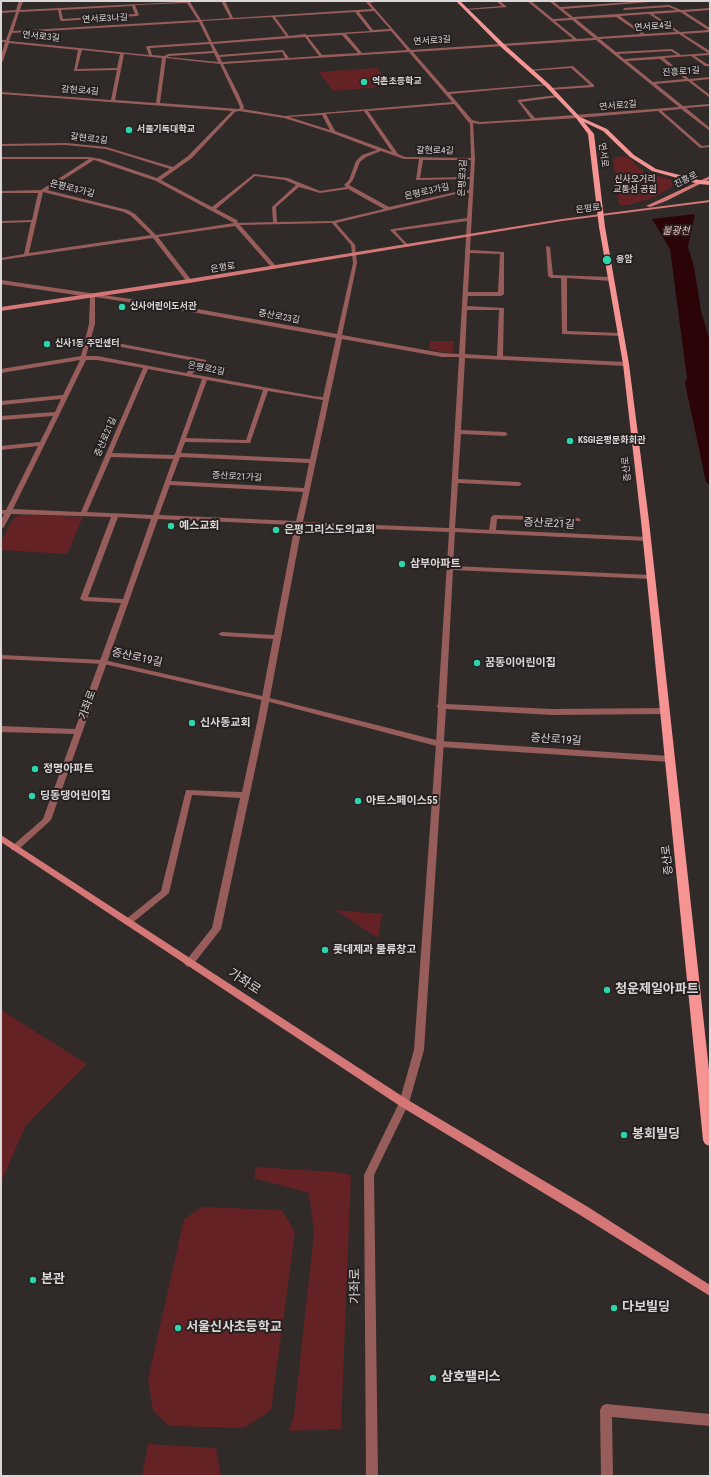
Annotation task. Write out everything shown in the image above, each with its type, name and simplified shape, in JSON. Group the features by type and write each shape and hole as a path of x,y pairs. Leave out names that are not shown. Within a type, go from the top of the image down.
{"main road":[{"name":"연서로","path":"458,1 503,46 549,87 578,117 591,134 600,215"},
{"path":"578,117 605,130 632,156 648,167 667,174 699,182 710,183"},
{"name":"진흥로","path":"600,215 659,202 710,177"},
{"name":"은평로","path":"1,309 189,281 600,215 710,201"},
{"name":"증산로","path":"600,215 626,364 647,539 710,1140"},
{"name":"가좌로","path":"1,838 404,1103 578,1207 710,1291"}],"street":[{"path":"1,61 21,1"},
{"path":"158,180 190,157 234,111 240,110 242,107 211,41 189,1"},
{"path":"1,12 59,10 197,1"},
{"path":"223,1 232,19"},
{"path":"363,5 368,2 378,1"},
{"path":"467,9 505,7 498,1"},
{"path":"529,1 576,40"},
{"path":"551,1 710,130"},
{"path":"559,8 648,2 646,1"},
{"path":"368,2 471,121 480,123 578,117"},
{"path":"59,10 62,20 137,15 134,5"},
{"path":"631,14 624,9 670,6 683,12 710,30"},
{"path":"552,20 710,9"},
{"name":"연서로3나길","path":"11,32 375,10"},
{"path":"356,11 372,31"},
{"path":"254,12 259,17"},
{"path":"649,13 710,53"},
{"path":"616,15 644,36"},
{"path":"273,16 287,36"},
{"path":"73,19 74,28"},
{"path":"152,56 148,47 211,41 393,30"},
{"name":"연서로4길","path":"503,46 710,30"},
{"path":"344,33 361,54"},
{"path":"305,35 321,56"},
{"name":"연서로3길","path":"1,41 222,63 411,50 503,46"},
{"path":"80,49 75,70 118,69"},
{"path":"615,53 672,50 680,56"},
{"name":"연서로3길","path":"165,57 168,55 283,51 288,59"},
{"path":"112,101 122,53"},
{"path":"623,60 710,53"},
{"path":"691,55 706,66 710,65"},
{"path":"158,104 163,59 165,57"},
{"path":"660,57 710,97"},
{"path":"447,93 593,86 572,67 530,70"},
{"name":"진흥로1길","path":"653,83 710,78"},
{"name":"갈현로4길","path":"1,93 240,110 285,117 333,132 404,158 473,159"},
{"path":"534,119 518,101 557,96"},
{"path":"285,117 456,103"},
{"name":"연서로2길","path":"578,117 710,105"},
{"path":"365,110 397,156"},
{"path":"659,110 701,147 710,146"},
{"path":"323,113 333,132"},
{"name":"은평로3길","path":"468,236 473,159 471,121"},
{"name":"갈현로2길","path":"1,145 66,144 106,148 173,169"},
{"path":"349,188 346,185 351,180 358,162 364,156 380,150"},
{"name":"갈현로2길","path":"1,158 93,159 158,180 235,221 274,267"},
{"name":"갈현로2길","path":"42,191 93,159"},
{"path":"420,159 418,179 472,178"},
{"path":"213,209 254,175 286,178 299,185 320,192 349,188 388,209"},
{"path":"275,223 274,207 299,185"},
{"path":"1,192 42,191"},
{"name":"은평로3가길","path":"26,255 40,192 42,191 126,211 133,215 154,236"},
{"name":"은평로3가길","path":"1,259 237,224 333,222 460,192 471,191"},
{"path":"407,246 392,230 469,219"},
{"path":"1,222 34,221"},
{"path":"189,963 216,929 266,700 300,524 355,264 353,245 333,222"},
{"path":"154,236 189,281"},
{"path":"440,744 468,236"},
{"path":"548,247 551,276 611,279"},
{"path":"466,294 501,294 502,253 468,251"},
{"path":"564,277 564,333 621,335"},
{"name":"은평로","path":"1,282 93,296"},
{"path":"1,527 84,358 92,324 93,296"},
{"name":"증산로23길","path":"93,296 192,310 442,355 626,364"},
{"path":"465,308 502,309 500,358"},
{"name":"은평로2길","path":"88,339 204,361 187,375"},
{"name":"은평로2길","path":"1,371 84,358 97,358 266,390 326,399"},
{"name":"증산로21길","path":"83,514 146,367"},
{"path":"115,516 84,599 124,601 205,378"},
{"path":"182,440 248,442 266,390"},
{"path":"1,403 65,397"},
{"path":"1,418 57,414"},
{"path":"458,432 505,434"},
{"path":"1,448 42,444"},
{"name":"증산로21가길","path":"108,455 313,461"},
{"path":"454,481 519,484"},
{"name":"증산로21가길","path":"167,483 307,490"},
{"name":"증산로21길","path":"1,512 83,514 647,539"},
{"path":"492,533 494,517 578,520"},
{"path":"449,568 651,577"},
{"name":"가좌로","path":"15,848 47,820 104,662 124,601"},
{"path":"222,634 278,637"},
{"name":"증산로19길","path":"1,657 104,662 266,700 440,744 670,759"},
{"path":"442,706 552,712 665,711"},
{"path":"1,729 78,732"},
{"name":"가좌로","path":"372,1476 369,1175 404,1103 419,1050 440,744"},
{"path":"128,922 165,893 189,792 245,795"},
{"path":"607,1476 606,1410 710,1420"}],"green space":[{"path":"377,68 393,86 333,91 319,72"},
{"name":"신사오거리 교통섬 공원","path":"622,156 628,157 642,170 649,174 673,180 678,183 655,197 629,205 621,205 619,203 613,158"},
{"path":"259,308 282,310 280,320 256,316"},
{"path":"430,341 454,341 453,353 429,349"},
{"path":"23,515 83,517 67,554 1,550 1,542 11,522 15,517"},
{"path":"335,910 382,914 378,938"},
{"path":"1,1010 87,1064 26,1125 1,1182"},
{"path":"256,1167 334,1172 351,1175 341,1429 289,1431 294,1415 314,1233 309,1193 254,1178"},
{"path":"202,1207 282,1210 295,1232 271,1410 244,1428 169,1426 153,1411 148,1379 184,1219"},
{"path":"148,1444 216,1448 221,1476 142,1476"}],"water":[{"name":"불광천","path":"695,214 688,247 694,267 701,311 710,341 710,485 706,482 685,383 687,378 670,249 652,219"}],"place":[{"name":"역촌초등학교","path":"364,82"},
{"name":"서울기독대학교","path":"129,130"},
{"name":"응암","path":"607,260"},
{"name":"신사어린이도서관","path":"122,307"},
{"name":"신사1동 주민센터","path":"47,344"},
{"name":"KSGI은평문화회관","path":"570,441"},
{"name":"예스교회","path":"171,526"},
{"name":"은평그리스도의교회","path":"276,530"},
{"name":"삼부아파트","path":"402,564"},
{"name":"꿈동이어린이집","path":"477,663"},
{"name":"신사동교회","path":"192,723"},
{"name":"정명아파트","path":"35,769"},
{"name":"딩동댕어린이집","path":"32,796"},
{"name":"아트스페이스55","path":"358,801"},
{"name":"롯데제과 물류창고","path":"325,950"},
{"name":"청운제일아파트","path":"607,990"},
{"name":"봉회빌딩","path":"624,1135"},
{"name":"본관","path":"33,1280"},
{"name":"다보빌딩","path":"614,1308"},
{"name":"서울신사초등학교","path":"178,1328"},
{"name":"삼호팰리스","path":"433,1378"}]}
